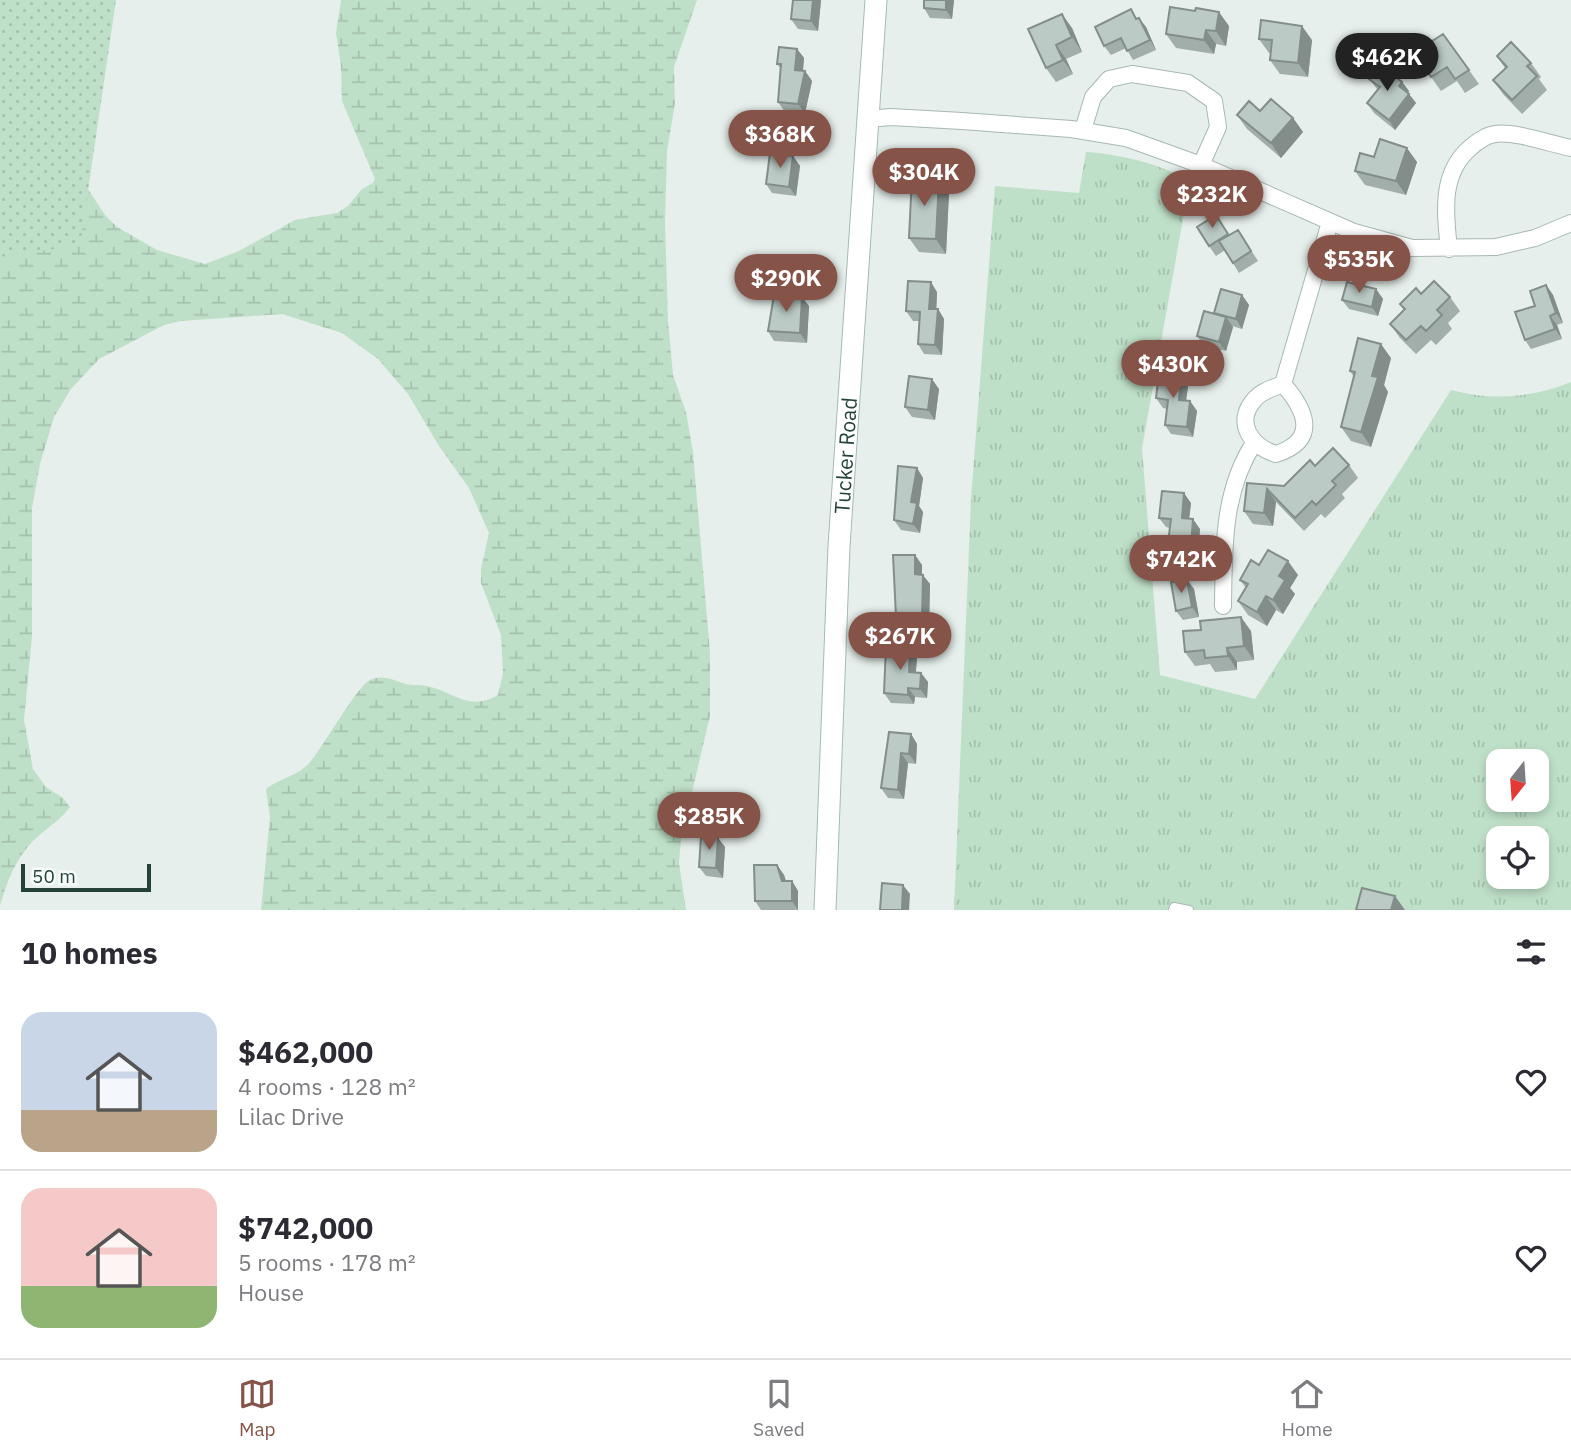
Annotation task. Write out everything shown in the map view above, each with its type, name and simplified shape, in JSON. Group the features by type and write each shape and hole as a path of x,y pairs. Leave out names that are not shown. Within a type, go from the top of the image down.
{"main road":[{"name":"Tucker Road","path":"825,910 839,546 876,0"}],"street":[{"path":"1083,130 1093,97 1109,79 1132,74 1188,83 1214,101 1218,127 1201,165"},
{"path":"868,119 932,119 1083,130 1141,142 1201,165 1330,222 1392,245 1449,249 1518,243 1571,223"},
{"path":"1449,249 1446,219 1448,183 1456,164 1469,148 1485,137 1505,134 1571,148"},
{"path":"1283,384 1330,222"},
{"path":"1283,384 1299,402 1305,416 1300,439 1288,450 1276,454 1254,443 1247,432 1246,417 1252,402 1261,393 1283,384"},
{"path":"1223,606 1224,544 1230,503 1240,465 1254,443"}],"lane":[{"path":"1173,910 1174,906 1189,910"}],"green space":[{"path":"0,0 116,0 80,245 0,257"},
{"path":"341,0 697,0 674,67 675,103 667,151 665,224 668,321 673,375 686,412 693,452 710,653 710,716 681,839 679,863 686,910 261,910 270,817 266,789 301,770 311,761 364,685 375,678 384,678 409,685 427,686 478,702 498,695 503,673 501,635 481,583 481,569 489,533 469,488 439,446 408,394 378,359 342,333 282,314 181,321 164,325 99,359 71,389 54,417 40,464 32,508 32,636 24,720 33,769 46,787 63,798 70,807 33,841 16,863 0,906 0,34 82,180 105,215 117,227 157,250 205,264 239,251 295,220 337,213 348,206 362,189 373,183 375,179 342,101 336,33"},
{"path":"1086,152 1140,161 1190,180 1142,448 1160,675 1255,699 1451,390 1482,396 1512,396 1542,392 1571,382 1571,910 954,910 971,499 995,186 1079,193"}],"building":[{"path":"793,0 813,0 811,21 791,19"},
{"path":"924,0 946,0 946,10 924,8"},
{"path":"1170,7 1219,12 1216,31 1206,30 1204,40 1166,34"},
{"path":"1131,9 1136,19 1139,18 1150,40 1127,51 1121,38 1104,46 1095,27"},
{"path":"1062,14 1072,37 1056,45 1063,60 1046,68 1028,29"},
{"path":"1261,20 1302,26 1298,63 1270,60 1272,40 1259,39"},
{"path":"1443,34 1469,70 1455,79 1447,67 1431,77 1415,52"},
{"path":"1511,42 1531,63 1527,66 1537,76 1512,100 1493,80 1507,67 1497,56"},
{"path":"779,47 797,49 795,70 805,71 798,104 778,102 781,64 777,64"},
{"path":"1380,65 1402,82 1399,86 1409,94 1389,120 1367,103 1380,87 1369,79"},
{"path":"1271,99 1293,118 1271,143 1237,115 1249,101 1260,111"},
{"path":"1380,139 1407,148 1396,181 1355,171 1360,153 1374,157"},
{"path":"770,153 793,156 789,187 766,184"},
{"path":"912,177 939,178 936,239 909,238"},
{"path":"1216,215 1228,234 1209,246 1197,227"},
{"path":"1238,230 1251,251 1233,263 1219,241"},
{"path":"908,281 931,282 929,309 938,309 935,345 918,344 920,312 906,311"},
{"path":"1434,281 1450,297 1437,310 1442,315 1426,331 1421,326 1406,340 1390,324 1405,309 1400,304 1416,288 1421,294"},
{"path":"1347,282 1376,289 1372,307 1342,300"},
{"path":"1546,285 1556,313 1550,316 1555,329 1525,340 1515,312 1535,306 1530,291"},
{"path":"1221,289 1242,295 1236,319 1214,313"},
{"path":"774,295 802,297 800,333 768,331"},
{"path":"1204,311 1226,317 1219,342 1197,336"},
{"path":"1358,338 1381,344 1372,376 1378,377 1361,432 1341,427 1355,372 1350,371"},
{"path":"1159,373 1181,376 1179,400 1190,401 1187,427 1165,425 1168,400 1156,398"},
{"path":"909,376 932,379 928,410 905,407"},
{"path":"1333,448 1349,465 1332,481 1336,485 1316,505 1312,501 1295,518 1267,489 1264,513 1244,511 1247,483 1284,486 1310,460 1315,466"},
{"path":"898,466 917,468 911,502 917,503 913,524 894,520"},
{"path":"1162,491 1184,493 1182,518 1193,519 1191,546 1168,543 1171,519 1159,518"},
{"path":"1268,550 1288,561 1279,576 1285,580 1273,600 1266,596 1257,612 1238,601 1248,584 1240,580 1251,560 1259,565"},
{"path":"893,555 915,555 915,574 923,575 922,617 896,617"},
{"path":"1187,580 1192,607 1176,611 1171,582"},
{"path":"1241,617 1244,646 1227,648 1228,656 1205,658 1204,650 1185,652 1183,631 1201,630 1200,621"},
{"path":"886,646 910,647 909,672 921,673 920,689 908,688 908,695 884,693"},
{"path":"889,732 911,734 909,754 901,753 898,790 881,788"},
{"path":"701,837 718,838 716,868 699,867"},
{"path":"754,865 777,865 782,881 792,881 792,901 755,901"},
{"path":"882,883 903,885 902,910 880,910"},
{"path":"1362,888 1395,896 1391,910 1356,910"}]}
